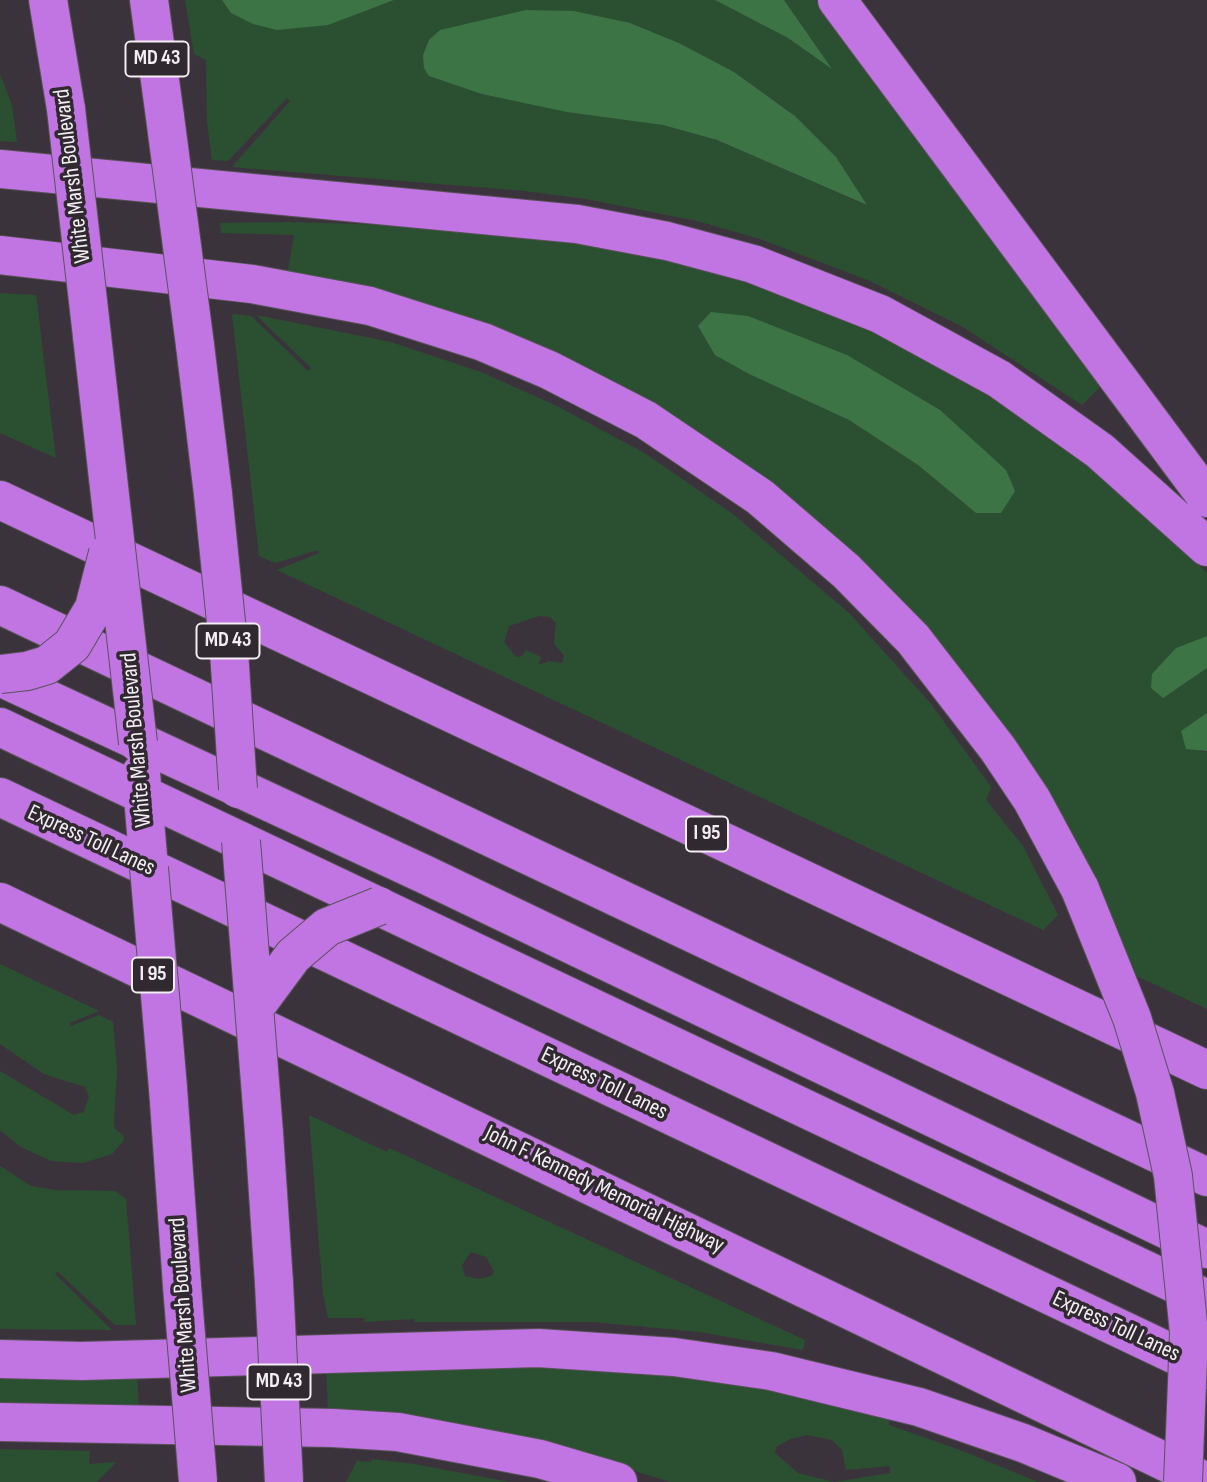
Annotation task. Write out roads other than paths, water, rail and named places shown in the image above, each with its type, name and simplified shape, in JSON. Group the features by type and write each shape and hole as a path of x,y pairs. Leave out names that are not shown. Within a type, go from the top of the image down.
{"highway":[{"name":"White Marsh Boulevard","path":"48,0 66,109 138,743 198,1482"},
{"path":"129,0 157,116"},
{"name":"MD 43","path":"149,0 157,116 195,345 229,650 241,841 256,1006 285,1482"},
{"path":"837,0 1207,498"},
{"path":"0,169 577,224 667,241 753,264 902,324 999,379 1100,450 1175,514 1207,547"},
{"path":"0,255 252,284 370,306 483,342 549,370 646,420 760,497 846,571 913,639 998,749 1032,800 1080,889 1132,1018 1155,1093 1173,1176 1189,1334 1183,1482"},
{"path":"0,676 27,671 57,659 72,645 87,623 107,564 106,460"},
{"name":"I 95","path":"0,500 1207,1070"},
{"path":"0,605 1207,1177"},
{"path":"0,676 138,743 426,875 1207,1249"},
{"path":"0,727 1207,1299"},
{"name":"Express Toll Lanes","path":"0,797 1207,1370"},
{"name":"John F. Kennedy Memorial Highway","path":"0,902 1207,1482"},
{"path":"256,1006 293,956 327,927 379,906"},
{"path":"0,1359 82,1361 538,1348 674,1357 797,1377 919,1407 1023,1443 1118,1482"},
{"path":"0,1422 333,1428 397,1432 540,1459 618,1482"}]}
